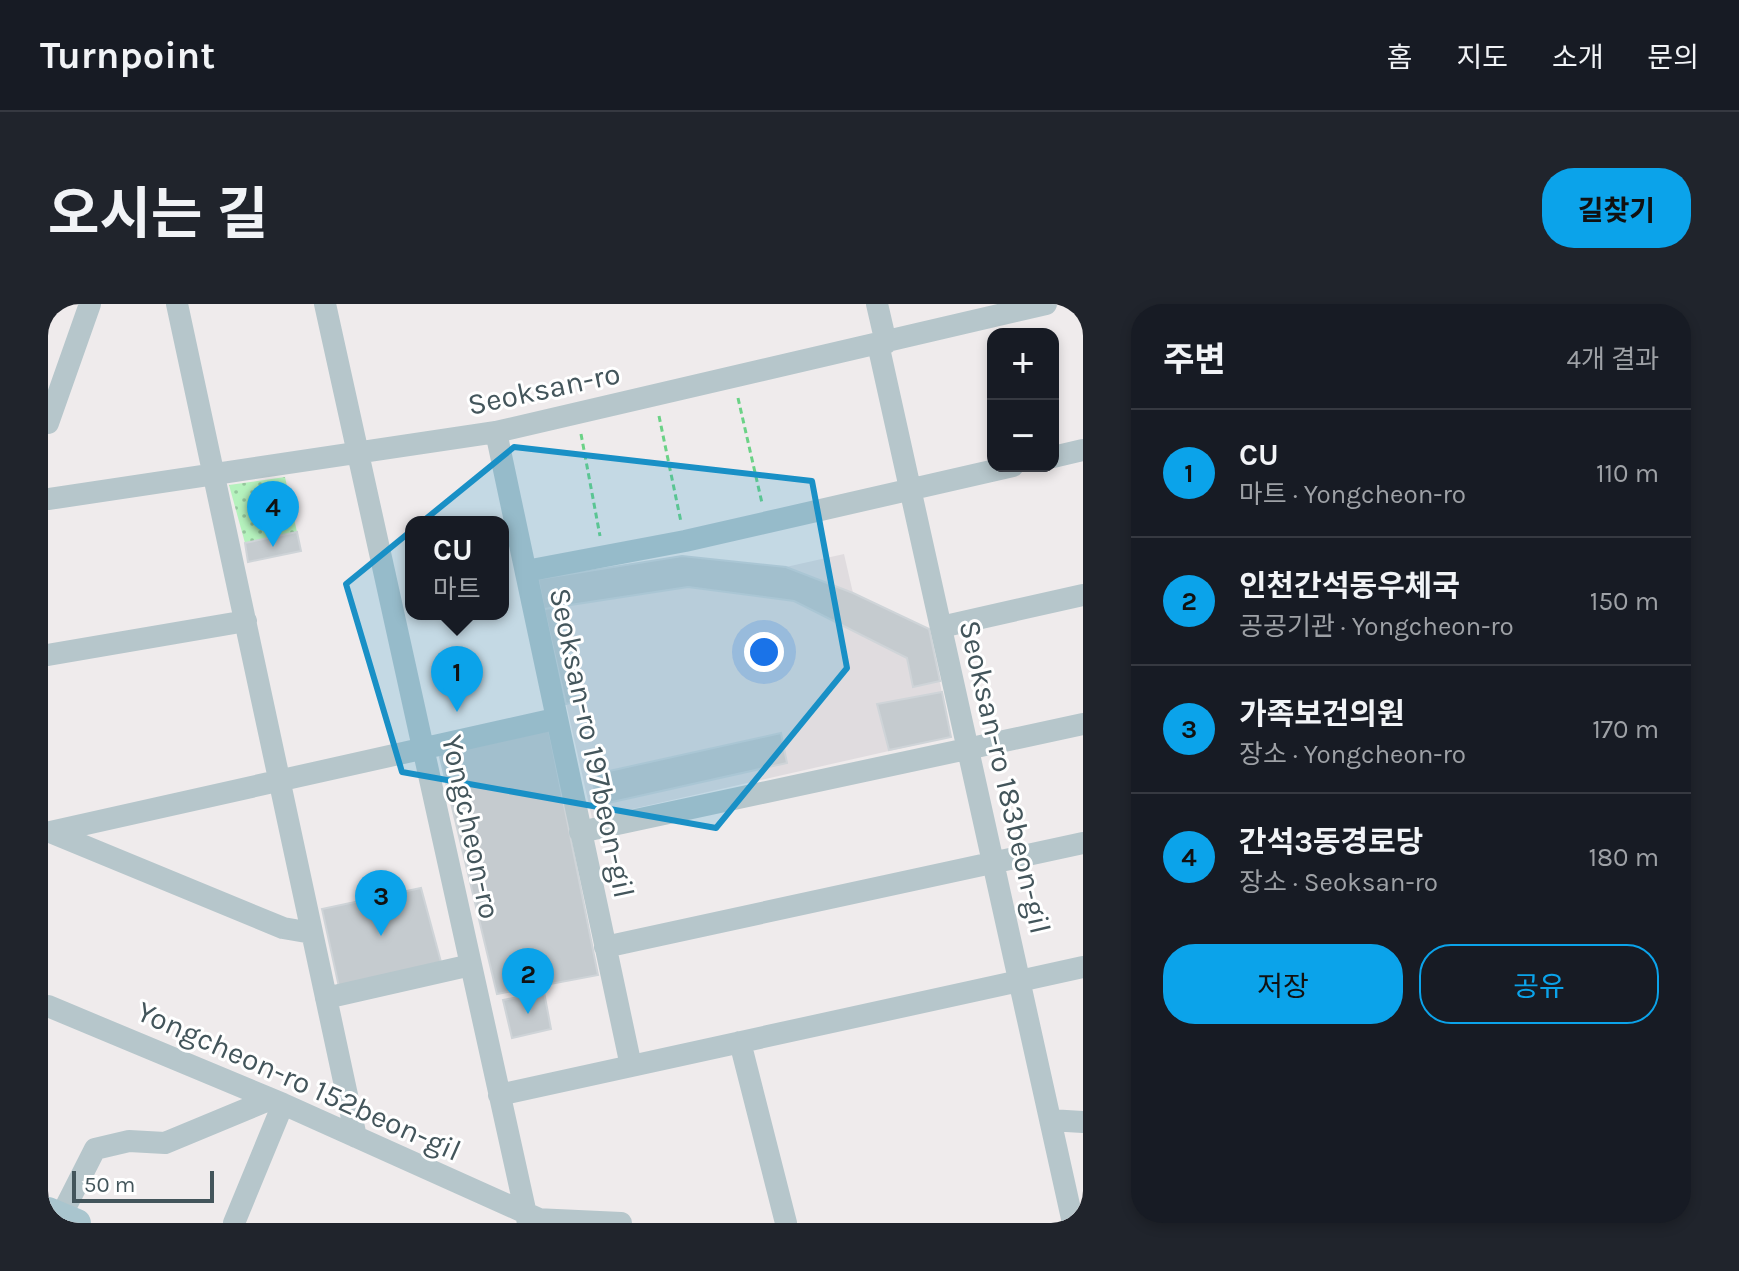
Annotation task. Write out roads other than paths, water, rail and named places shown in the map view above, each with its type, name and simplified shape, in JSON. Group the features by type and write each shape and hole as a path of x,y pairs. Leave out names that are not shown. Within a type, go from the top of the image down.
{"street":[{"path":"48,423 90,304"},
{"path":"177,304 356,1137"},
{"name":"Yongcheon-ro","path":"325,304 499,1095 534,1220"},
{"name":"Seoksan-ro 183beon-gil","path":"877,304 911,489 1073,1223"},
{"name":"Seoksan-ro","path":"48,499 496,432 1046,304"},
{"name":"Seoksan-ro 197beon-gil","path":"496,432 631,1066"},
{"path":"1059,456 1083,450"},
{"path":"526,571 685,541 987,472"},
{"path":"941,627 1083,595"},
{"path":"48,655 246,621"},
{"path":"49,828 423,750 555,719"},
{"path":"580,832 1083,724"},
{"path":"49,828 283,928 312,933"},
{"path":"605,947 1083,843"},
{"path":"326,998 471,965"},
{"path":"499,1095 1083,967"},
{"name":"Yongcheon-ro 152beon-gil","path":"48,1006 277,1102 534,1220"},
{"path":"740,1042 786,1223"},
{"path":"62,1217 95,1149 129,1141 165,1143 277,1102"},
{"path":"234,1223 277,1102"},
{"path":"1050,1120 1083,1122"},
{"path":"534,1220 621,1223"}],"place":[{"name":"간석3동경로당","path":"273,547"},
{"name":"CU","path":"457,712"},
{"name":"가족보건의원","path":"381,936"},
{"name":"인천간석동우체국","path":"528,1014"}]}
